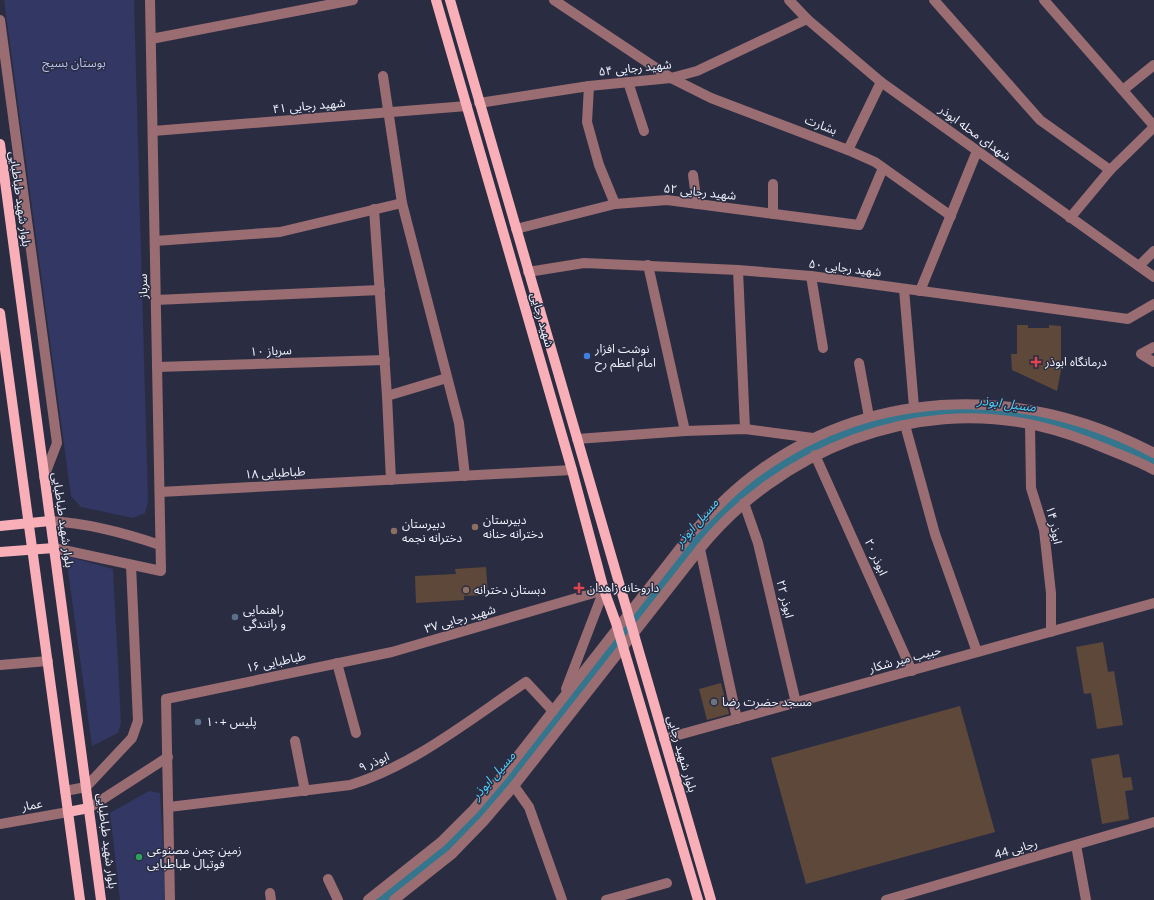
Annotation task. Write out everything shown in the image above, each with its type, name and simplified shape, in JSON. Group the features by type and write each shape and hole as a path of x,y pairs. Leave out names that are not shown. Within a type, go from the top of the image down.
{"main road":[{"name":"شهید رجایی","path":"436,0 572,470 604,590 623,646"},
{"name":"شهید رجایی","path":"450,0 628,616"},
{"name":"بلوار شهید طباطبایی","path":"0,144 101,900"},
{"path":"0,314 80,900"},
{"path":"0,526 50,521"},
{"path":"0,552 54,548"},
{"name":"بلوار شهید رجایی","path":"628,616 712,900"},
{"path":"623,646 698,900"},
{"path":"68,812 89,808"}],"street":[{"name":"سرباز","path":"131,565 161,571 150,0"},
{"path":"151,40 353,0"},
{"name":"بشارت","path":"554,0 671,78 711,98 848,150 883,168 951,216"},
{"name":"شهدای محله ابوذر","path":"789,0 807,19 881,82 1070,218 1154,276"},
{"path":"934,0 1040,120 1110,170"},
{"path":"1044,0 1154,127 1110,170 1070,218"},
{"name":"شهید رجایی ۵۴","path":"479,103 589,86 671,78 697,71 807,19"},
{"path":"0,20 57,443 44,478"},
{"path":"1123,90 1154,65"},
{"path":"383,76 402,203 459,423 465,476"},
{"path":"628,82 644,131"},
{"path":"848,150 881,82"},
{"path":"589,86 587,122 599,164 615,204"},
{"name":"شهید رجایی ۴۱","path":"153,131 467,106"},
{"path":"920,291 977,151"},
{"name":"شهید رجایی ۵۲","path":"516,229 615,204 667,200 859,225 883,168"},
{"path":"693,175 697,204"},
{"path":"773,184 773,214"},
{"path":"155,241 280,232 402,203"},
{"path":"374,209 388,396 391,480"},
{"path":"1139,266 1154,251"},
{"name":"شهید رجایی ۵۰","path":"528,272 584,262 738,270 811,276 1128,319 1154,304"},
{"path":"648,265 685,431"},
{"path":"738,270 745,429"},
{"path":"811,276 823,348"},
{"path":"904,289 914,407"},
{"path":"156,300 380,290"},
{"path":"1154,347 1141,354 1154,362"},
{"name":"سرباز ۱۰","path":"157,367 385,360"},
{"path":"859,363 869,417"},
{"path":"388,396 447,378"},
{"path":"368,900 441,842 473,810 562,700 691,534 722,501 760,470 813,438 869,417 914,407 960,403 998,405 1041,411 1089,425 1138,444 1154,453"},
{"path":"394,900 452,854 514,786 700,549 733,512 769,483 816,455 870,433 920,422 960,419 996,420 1030,425 1084,440 1143,463 1154,470"},
{"path":"905,425 935,534 977,652"},
{"name":"ابوذر ۱۴","path":"1030,425 1031,488 1044,530 1051,593 1051,632"},
{"path":"577,439 685,431 745,429 813,438"},
{"name":"ابوذر ۲۰","path":"816,455 912,670"},
{"name":"طباطبایی ۱۸","path":"160,492 572,470"},
{"name":"ابوذر ۲۲","path":"744,503 758,542 796,702"},
{"path":"50,521 69,522 132,536 160,545"},
{"path":"54,548 131,565 138,721 132,738 86,787 65,791"},
{"path":"700,549 737,719"},
{"path":"562,700 604,590"},
{"name":"شهید رجایی ۳۷","path":"392,652 604,590"},
{"name":"حبیب میر شکار","path":"664,739 1154,604"},
{"name":"طباطبایی ۱۶","path":"168,757 166,698 392,652"},
{"path":"0,665 48,661"},
{"path":"337,663 356,733"},
{"name":"ابوذر ۹","path":"169,807 350,786 374,778 406,762 526,682 553,711"},
{"path":"296,741 305,791"},
{"path":"168,757 170,900"},
{"path":"89,808 168,757"},
{"path":"514,786 529,807 562,900"},
{"name":"عمار","path":"0,824 68,812"},
{"name":"رجایی 44","path":"886,900 1154,822"},
{"path":"1076,845 1086,900"},
{"path":"328,879 338,900"},
{"path":"606,900 667,883"}],"green space":[{"name":"بوستان بسیج","path":"4,0 134,0 148,502 145,513 133,518 81,507 71,496"},
{"path":"66,556 113,569 121,723 118,733 92,746"},
{"name":"زمین چمن مصنوعی فوتبال طباطبایی","path":"149,791 160,793 166,900 120,900 110,813"}],"building":[{"name":"درمانگاه ابوذر","path":"1017,325 1028,325 1028,328 1049,328 1049,325 1061,326 1061,370 1057,391 1012,370 1011,354 1017,354"},
{"path":"486,567 488,595 464,596 464,600 416,603 415,576 456,574 455,569"},
{"path":"1103,642 1108,672 1114,671 1123,725 1097,729 1091,693 1084,694 1076,647"},
{"name":"مسجد حضرت رضا","path":"721,683 729,714 707,720 699,689"},
{"path":"960,706 995,832 806,884 771,758"},
{"path":"1119,754 1123,778 1131,777 1133,790 1125,791 1129,819 1102,824 1091,759"}],"waterway":[{"name":"مسیل ابوذر","path":"382,900 462,832 532,751 701,536 719,516 752,485 819,445 855,429 890,420 942,413 993,414 1044,421 1070,428 1102,438 1144,456 1154,462"}],"place":[{"name":"نوشت افزار امام اعظم رح","path":"587,356"},
{"name":"درمانگاه ابوذر","path":"1036,362"},
{"name":"دبیرستان دخترانه حنانه","path":"475,527"},
{"name":"دبیرستان دخترانه نجمه","path":"394,531"},
{"name":"داروخانه زاهدان","path":"579,588"},
{"name":"دبستان دخترانه","path":"466,590"},
{"name":"راهنمایی و رانندگی","path":"235,617"},
{"name":"مسجد حضرت رضا","path":"714,702"},
{"name":"پلیس +۱۰","path":"198,722"},
{"name":"زمین چمن مصنوعی فوتبال طباطبایی","path":"139,857"}]}
